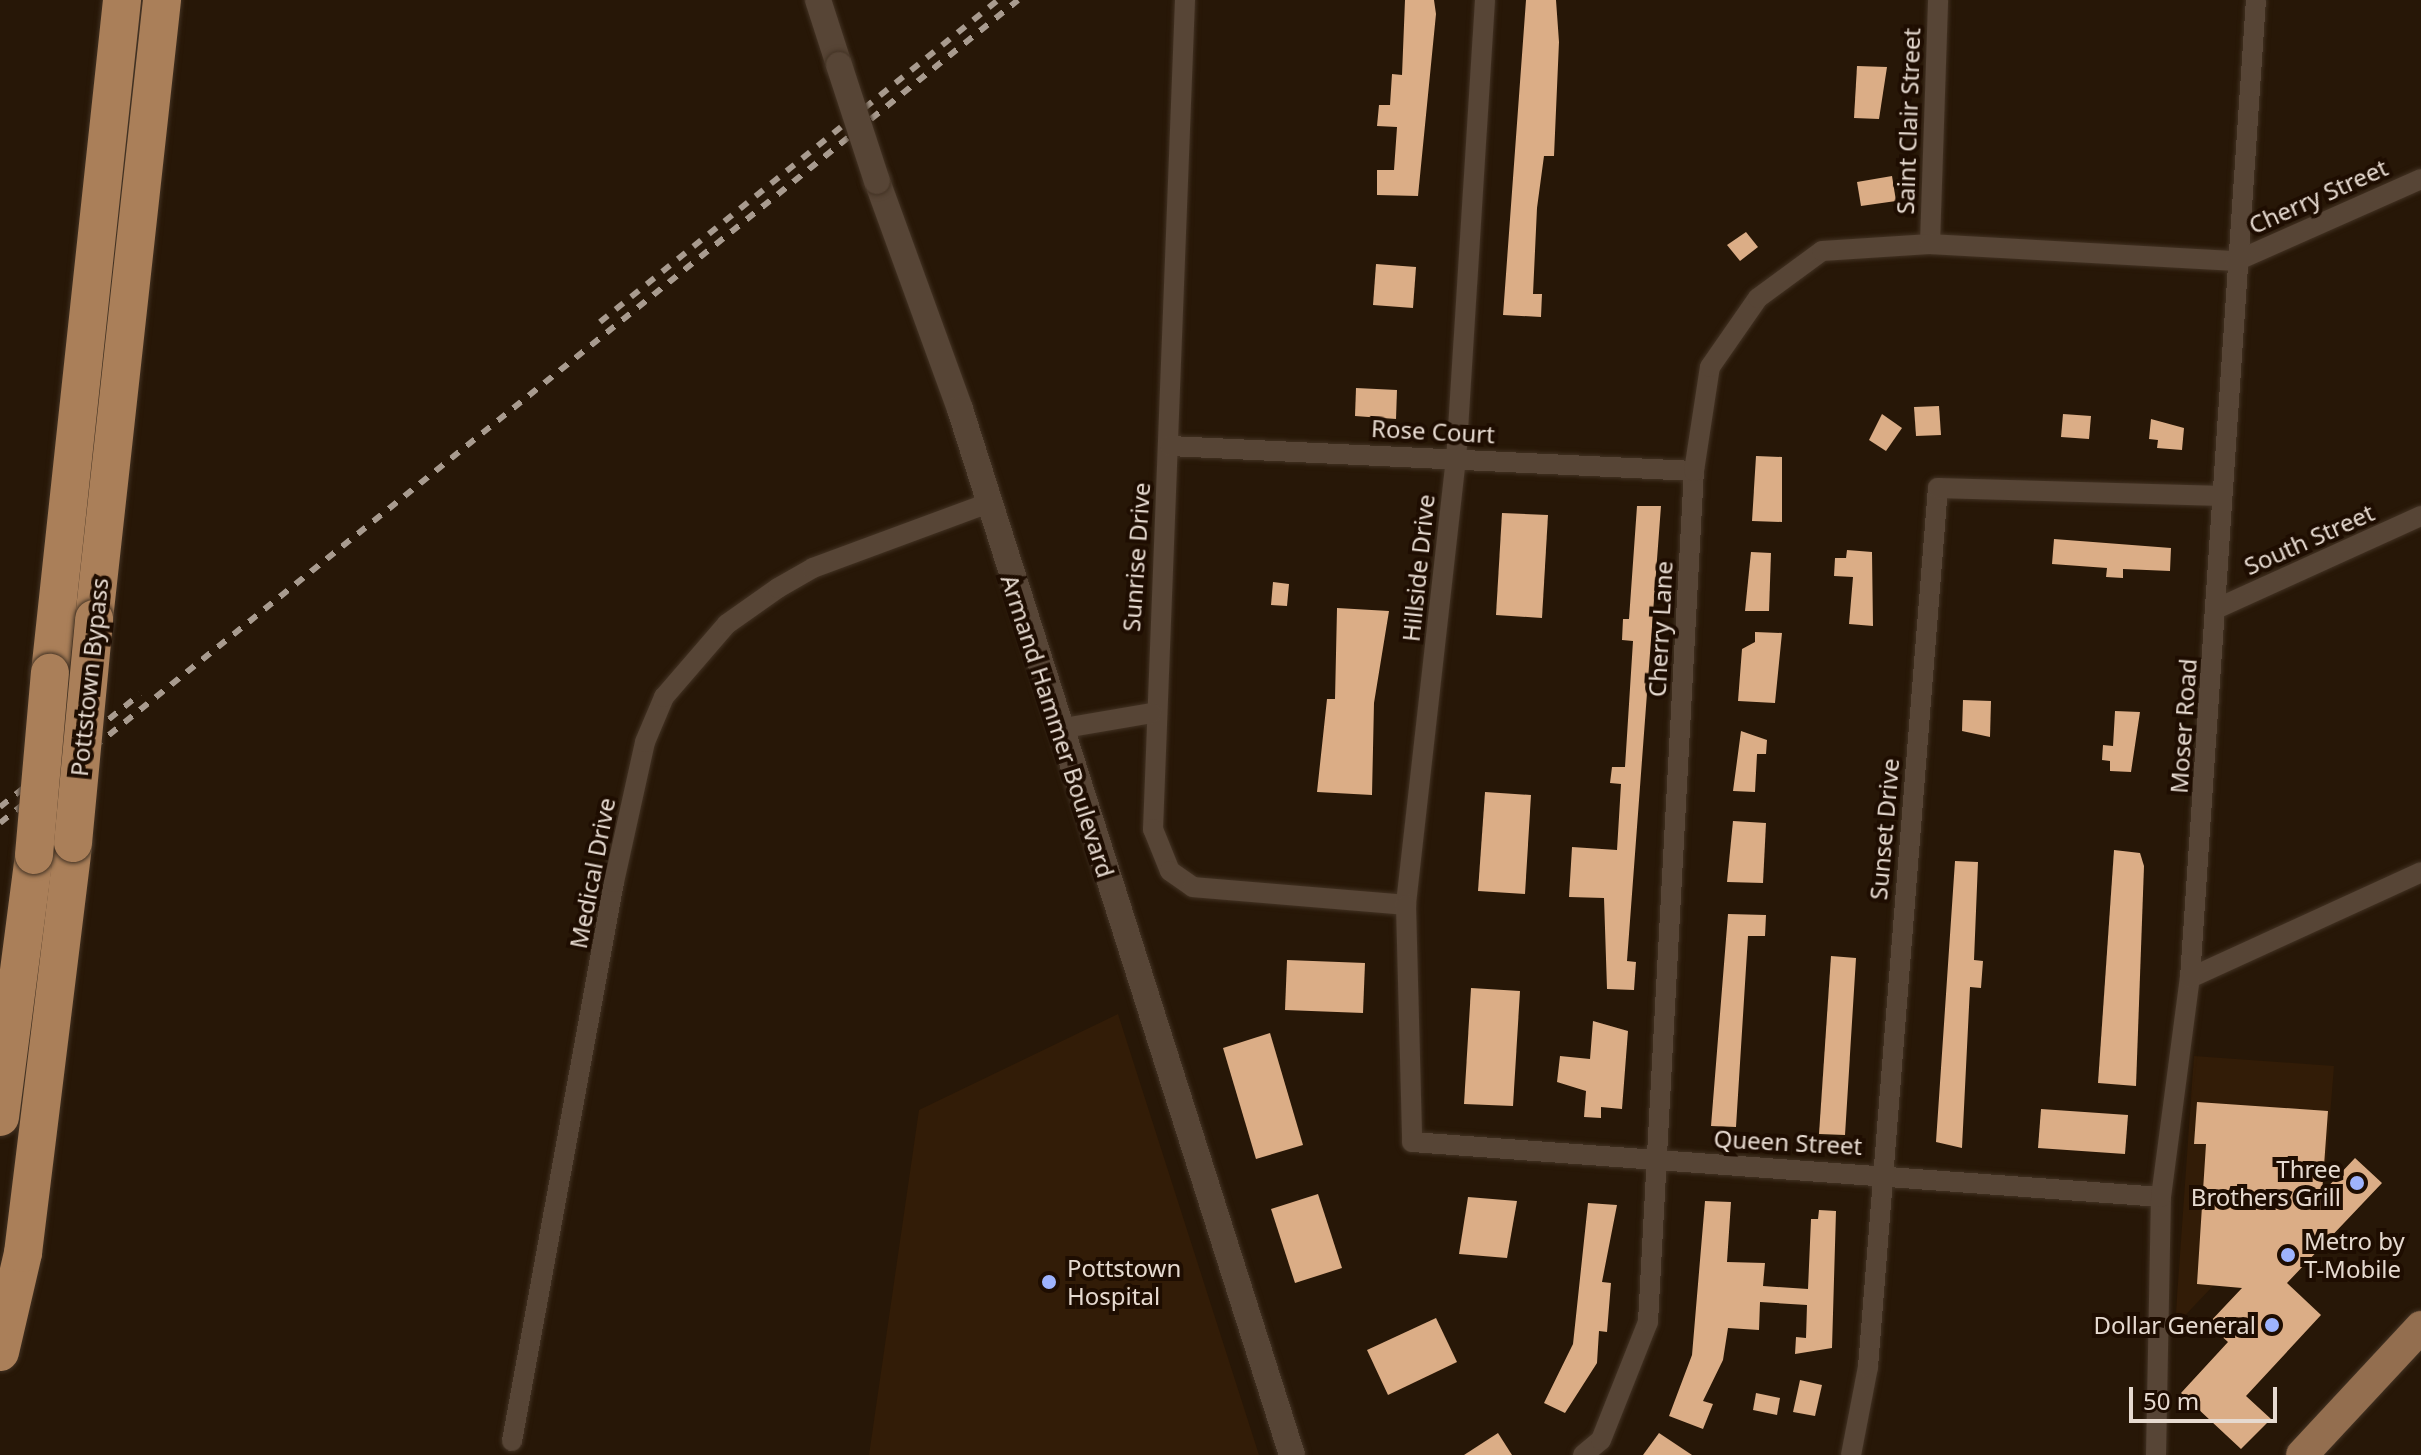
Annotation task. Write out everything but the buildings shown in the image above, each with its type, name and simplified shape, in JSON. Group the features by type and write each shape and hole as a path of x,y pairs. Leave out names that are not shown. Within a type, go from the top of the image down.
{"highway":[{"path":"66,519 107,0"},
{"name":"Pottstown Bypass","path":"0,1117 34,855 50,673 122,0"},
{"name":"Pottstown Bypass","path":"0,1352 23,1253 73,843 94,619 162,0"}],"main road":[{"path":"2302,1455 2421,1327"}],"street":[{"name":"Armand Hammer Boulevard","path":"818,0 877,181 960,409 986,504 1292,1455"},
{"name":"Sunrise Drive","path":"1185,0 1170,446 1152,713 1153,829 1179,881 1406,905"},
{"name":"Hillside Drive","path":"1412,1142 1406,905 1456,458 1485,0"},
{"name":"Saint Clair Street","path":"1930,244 1938,0"},
{"name":"Moser Road","path":"2156,1455 2161,1197 2190,978 2218,608 2236,261 2256,0"},
{"name":"Cherry Street","path":"2236,261 2421,179"},
{"name":"Cherry Lane","path":"1583,1455 1601,1440 1648,1322 1694,471 1710,367 1758,298 1822,251 1930,244 2236,261"},
{"name":"Rose Court","path":"1170,446 1694,471"},
{"name":"Sunset Drive","path":"1851,1455 1868,1367 1938,488 2222,496"},
{"name":"Medical Drive","path":"512,1441 614,882 645,742 664,697 727,624 778,588 813,568 986,504"},
{"name":"South Street","path":"2218,608 2421,516"},
{"path":"1059,729 1152,713"},
{"path":"2190,978 2421,872"},
{"name":"Queen Street","path":"1412,1142 1658,1162 1882,1173 2161,1197"}],"shaded area":[{"name":"Pottstown Hospital","path":"1118,1014 1259,1455 869,1455 919,1110"},
{"path":"2194,1056 2334,1066 2326,1167 2175,1326"}],"railway":[{"path":"600,322 998,0"},
{"path":"0,823 1018,0"},
{"path":"0,807 140,694"}],"place":[{"name":"Three Brothers Grill","path":"2357,1183"},
{"name":"Metro by T-Mobile","path":"2288,1255"},
{"name":"Pottstown Hospital","path":"1049,1282"},
{"name":"Dollar General","path":"2272,1325"}]}
